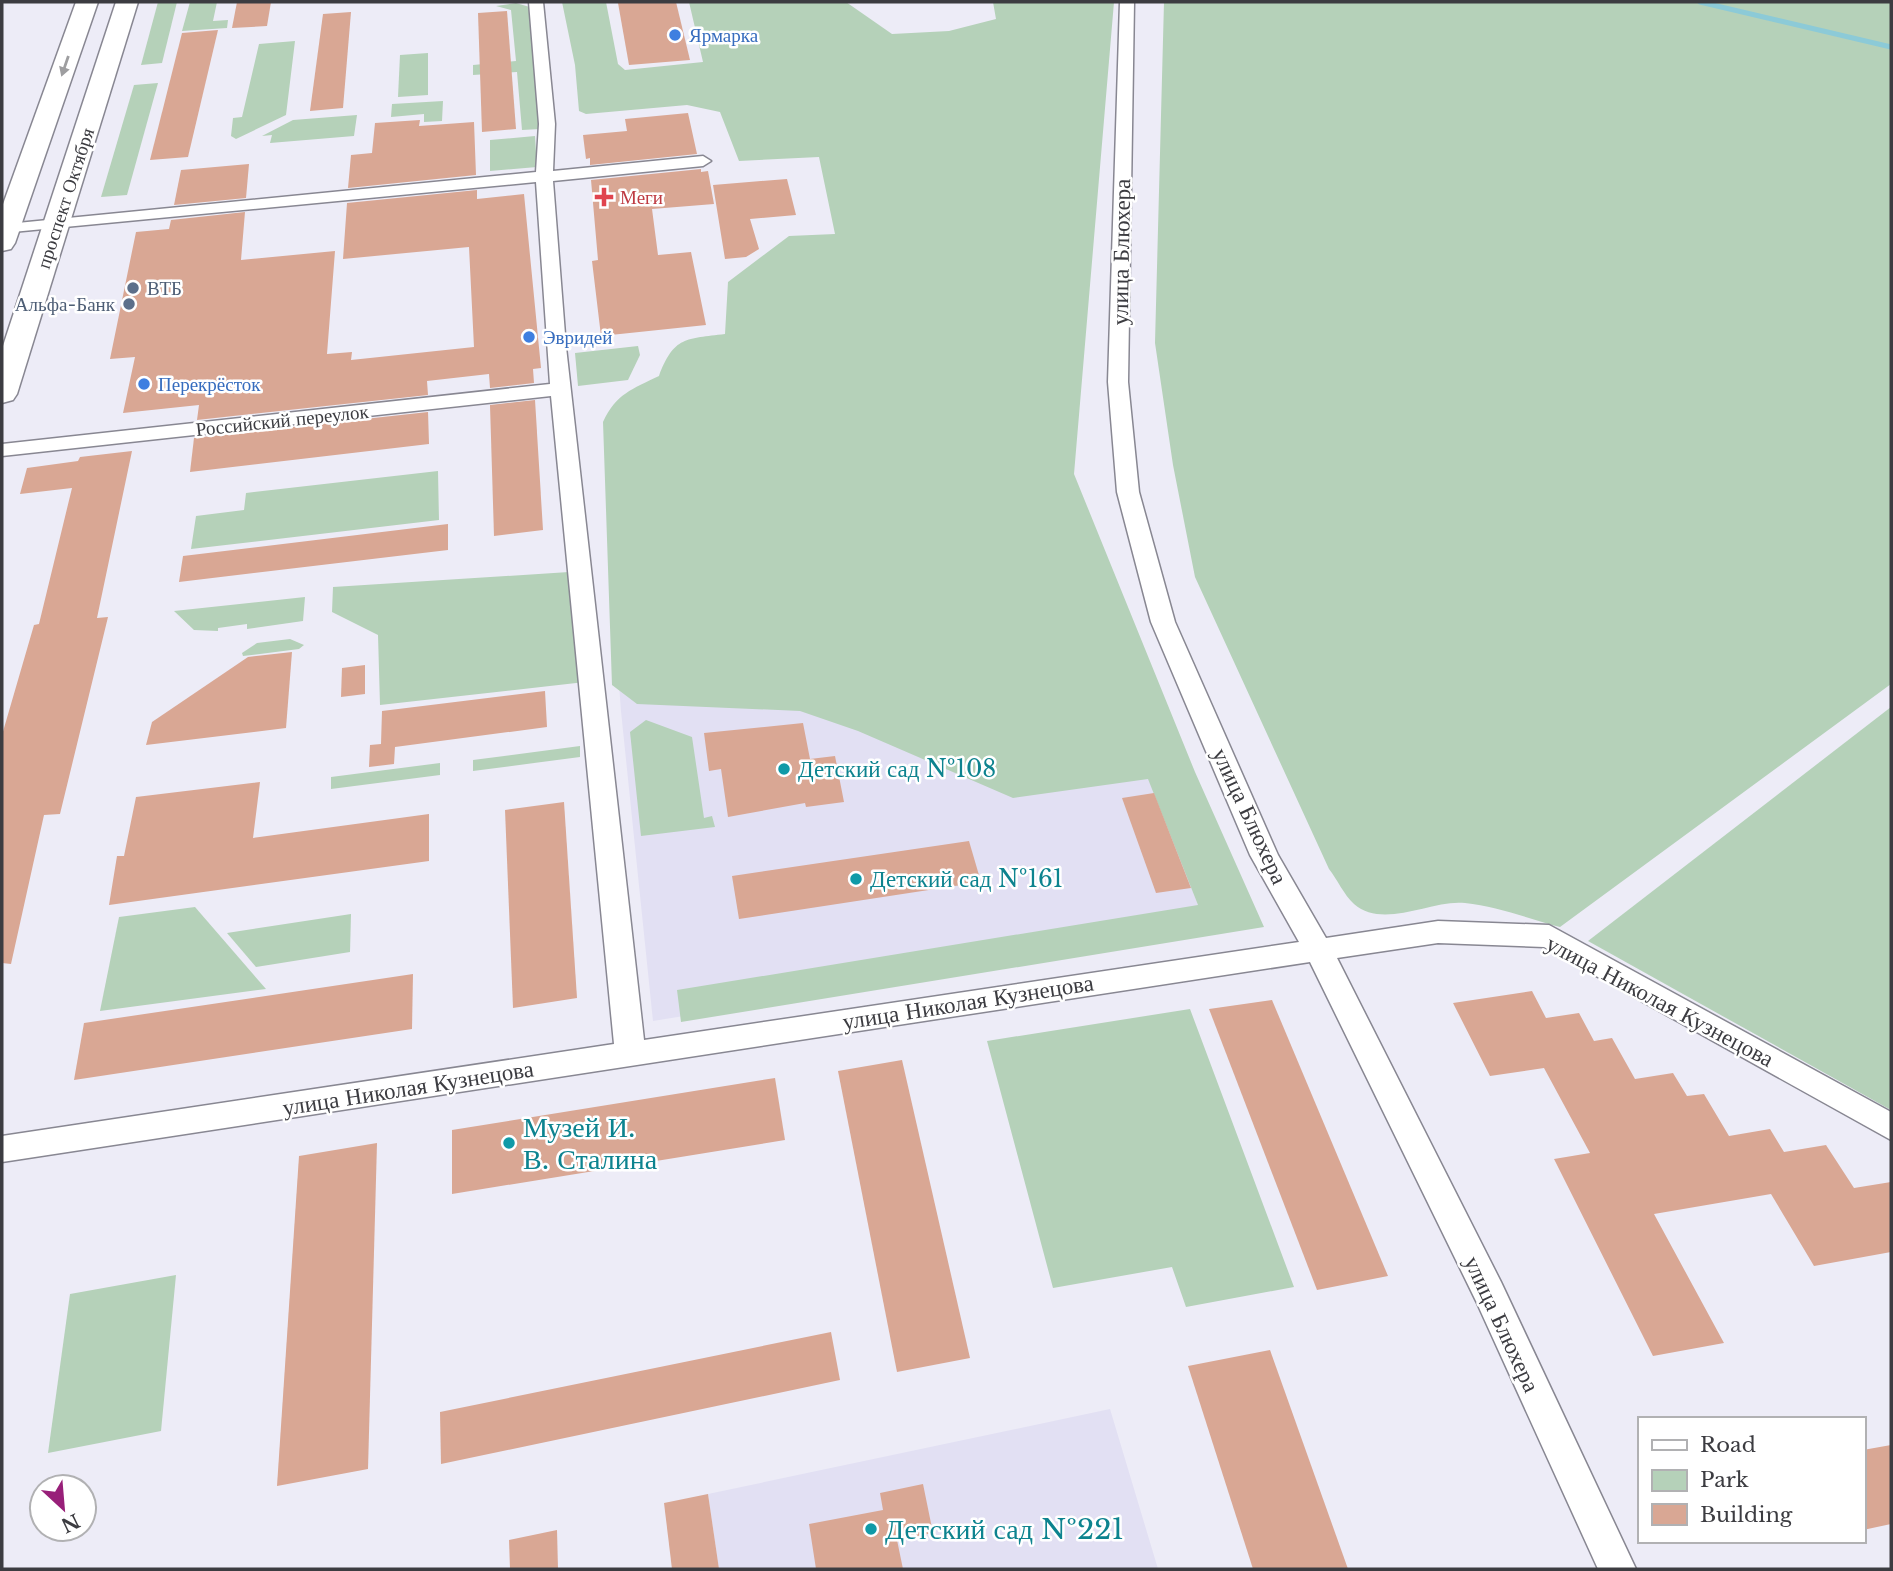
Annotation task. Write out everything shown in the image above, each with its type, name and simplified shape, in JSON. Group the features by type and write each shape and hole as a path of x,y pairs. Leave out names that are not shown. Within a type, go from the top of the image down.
{"main road":[{"name":"проспект Октября","path":"4,236 87,2"},
{"name":"проспект Октября","path":"2,394 127,2"},
{"path":"41,134 86,130"}],"street":[{"path":"536,2 547,124 545,177 573,523 630,1054"},
{"name":"улица Блюхера","path":"1127,2 1118,383 1128,492 1163,622 1264,855 1318,950 1489,1293 1617,1569"},
{"path":"4,236 57,224 703,161"},
{"name":"Российский переулок","path":"2,450 561,388"},
{"name":"улица Николая Кузнецова","path":"2,1149 1438,932 1549,936 1891,1127"}],"shaded area":[{"path":"611,576 1106,665 1208,931 653,1021 621,711"},
{"path":"1110,1409 1158,1569 719,1569 708,1494"}],"green space":[{"path":"158,2 177,2 162,63 141,65"},
{"path":"190,2 217,2 213,21 228,20 227,28 182,31"},
{"path":"562,2 606,2 618,64 625,70 703,62 689,2 846,2 892,34 949,31 996,19 993,2 1114,2 1074,474 1195,772 1264,927 681,1022 677,990 1198,905 1148,779 1013,798 858,731 800,711 637,704 612,685 603,422 619,399 659,376 676,346 691,339 725,334 728,282 789,236 835,234 819,157 739,161 720,112 687,105 586,114 579,111 575,65"},
{"path":"1164,2 1891,2 1891,684 1560,927 1465,903 1394,914 1366,911 1354,904 1329,869 1195,577 1173,465 1155,343"},
{"path":"516,3 533,8 540,129 522,130 517,72 473,75 473,65 516,61 511,10 496,6"},
{"path":"295,41 286,115 236,139 231,136 233,118 242,117 259,44"},
{"path":"428,53 428,95 398,97 400,55"},
{"path":"158,83 127,195 101,197 134,85"},
{"path":"443,101 442,121 424,122 424,114 391,117 392,104"},
{"path":"357,115 354,136 270,143 272,135 262,136 293,120"},
{"path":"535,136 537,167 490,171 490,140"},
{"path":"638,346 640,355 628,380 578,386 575,353"},
{"path":"438,471 439,520 191,549 196,516 244,510 246,493"},
{"path":"569,572 585,682 380,705 378,635 332,612 333,587"},
{"path":"305,597 303,621 247,629 247,624 218,628 218,631 194,630 174,611"},
{"path":"290,639 304,645 299,649 243,656 242,653 257,643"},
{"path":"1891,707 1891,1110 1588,941"},
{"path":"646,720 692,737 704,818 712,816 715,827 641,836 630,732"},
{"path":"580,746 580,757 473,771 473,760"},
{"path":"440,763 440,775 331,789 331,777"},
{"path":"195,907 266,989 100,1011 119,917"},
{"path":"351,914 350,952 256,967 227,933"},
{"path":"1190,1009 1294,1287 1186,1307 1172,1267 1053,1288 987,1041"},
{"path":"176,1275 161,1431 48,1453 70,1294"}],"building":[{"path":"237,2 271,2 267,26 232,28"},
{"path":"676,2 690,60 629,65 618,3"},
{"path":"507,11 516,129 482,132 478,13"},
{"path":"351,12 343,108 310,111 323,14"},
{"path":"218,30 188,157 150,160 182,33"},
{"path":"688,113 697,154 590,165 590,158 586,159 583,135 627,131 625,119"},
{"path":"420,120 419,126 474,122 476,175 348,188 351,155 372,153 375,123"},
{"path":"249,164 246,198 174,205 181,170"},
{"path":"701,169 701,172 708,171 714,204 652,209 658,255 691,252 706,325 601,336 592,261 598,260 591,180"},
{"path":"787,179 796,215 750,219 759,249 746,257 725,259 713,185"},
{"path":"477,190 477,199 524,194 541,368 533,369 534,383 490,388 489,374 427,381 428,395 197,420 199,405 123,413 135,357 110,359 136,232 169,229 171,220 245,212 241,260 335,251 327,354 352,352 351,360 474,347 469,247 343,259 347,203"},
{"path":"535,400 543,530 494,536 490,405"},
{"path":"428,412 429,444 190,472 194,438"},
{"path":"132,451 97,618 108,617 60,814 44,815 11,964 2,963 2,735 34,625 39,624 72,488 20,494 27,468 78,461 80,457"},
{"path":"448,524 448,550 179,582 183,556"},
{"path":"292,652 286,728 146,745 152,722 248,657"},
{"path":"365,665 365,694 341,697 342,668"},
{"path":"545,691 547,727 395,747 394,764 369,767 370,745 381,744 382,711"},
{"name":"Детский сад №108","path":"803,723 810,759 835,756 844,802 806,807 805,803 728,817 721,769 709,771 704,733"},
{"path":"260,782 253,838 429,814 429,861 109,905 117,856 124,856 136,797"},
{"path":"1154,793 1191,888 1156,893 1122,798"},
{"path":"564,802 577,998 513,1008 505,810"},
{"name":"Детский сад №161","path":"969,841 981,882 739,919 732,876"},
{"path":"413,974 412,1029 74,1080 84,1023"},
{"path":"1532,991 1546,1018 1579,1013 1594,1041 1612,1038 1635,1079 1673,1073 1687,1096 1704,1094 1729,1136 1770,1129 1784,1152 1826,1145 1854,1188 1891,1182 1891,1252 1814,1266 1771,1194 1654,1214 1724,1343 1653,1356 1554,1159 1590,1153 1544,1068 1490,1076 1453,1003"},
{"path":"1272,1000 1388,1276 1317,1290 1209,1009"},
{"path":"902,1060 970,1358 897,1372 838,1071"},
{"path":"775,1078 785,1140 452,1194 452,1130"},
{"path":"377,1143 368,1469 277,1486 299,1156"},
{"path":"831,1332 840,1380 441,1464 440,1412"},
{"path":"1270,1350 1348,1569 1253,1569 1188,1366"},
{"path":"1891,1445 1891,1524 1865,1530 1865,1450"},
{"name":"Детский сад №221","path":"923,1484 933,1533 897,1540 903,1569 816,1569 809,1524 883,1510 880,1493"},
{"path":"708,1494 719,1569 672,1569 664,1503"},
{"path":"557,1530 558,1569 510,1569 509,1540"}],"waterway":[{"path":"1700,2 1891,47"}],"place":[{"name":"Ярмарка","path":"675,35"},
{"name":"Меги","path":"604,197"},
{"name":"ВТБ","path":"133,288"},
{"name":"Альфа-Банк","path":"129,304"},
{"name":"Эвридей","path":"529,337"},
{"name":"Перекрёсток","path":"144,384"},
{"name":"Детский сад №108","path":"784,769"},
{"name":"Детский сад №161","path":"856,879"},
{"name":"Музей И. В. Сталина","path":"509,1143"},
{"name":"Детский сад №221","path":"871,1529"}]}
